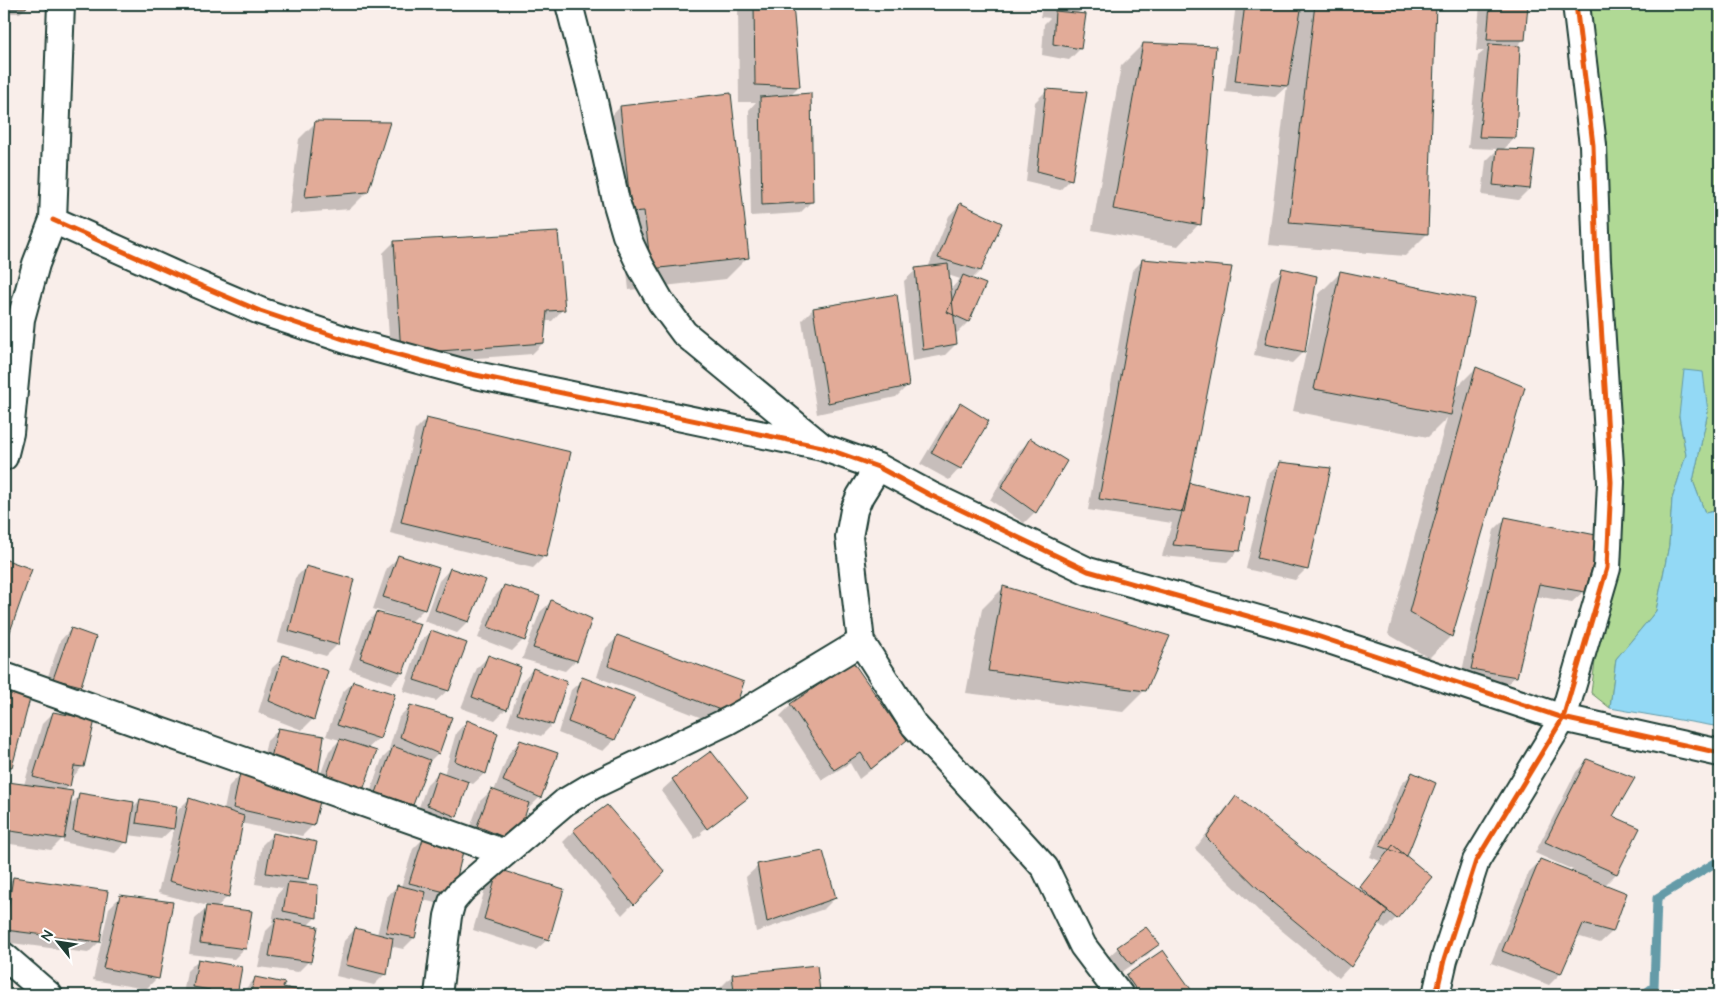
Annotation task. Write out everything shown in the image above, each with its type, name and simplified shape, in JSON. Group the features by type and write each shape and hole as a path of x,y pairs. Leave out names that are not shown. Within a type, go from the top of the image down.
{"street":[{"path":"4,457 10,433 21,319 36,264 53,220 61,4"},
{"path":"569,4 593,97 616,201 626,235 641,267 661,302 684,333 822,447"},
{"path":"1436,995 1444,960 1476,861 1563,718 1608,568 1611,482 1602,338 1594,145 1576,4"},
{"path":"53,220 178,276 260,310 352,342 466,373 822,447 878,467 930,495 1088,571 1308,633 1563,718 1720,753"},
{"path":"878,467 860,496 854,510 849,537 861,642 914,725 1045,868 1083,946 1120,995"},
{"path":"438,995 448,916 452,902 462,890 505,852 565,802 592,786 735,717 861,642"},
{"path":"4,676 505,852"},
{"path":"4,956 49,995"}],"green space":[{"path":"1576,4 1720,4 1720,510 1705,513 1693,481 1708,412 1679,416 1686,455 1672,499 1669,545 1656,611 1616,659 1610,708 1591,693 1607,568"}],"water":[{"path":"1684,370 1703,372 1708,412 1693,481 1705,513 1720,510 1720,727 1610,708 1616,659 1656,611 1669,545 1672,499 1686,455 1679,416"}],"building":[{"path":"4,4 27,4 26,8 4,8"},
{"path":"754,4 793,4 800,87 755,85"},
{"path":"1051,4 1085,4 1085,8 1051,6"},
{"path":"1245,4 1302,4 1288,86 1235,81"},
{"path":"1315,4 1436,4 1428,234 1289,223"},
{"path":"1490,4 1528,4 1525,40 1487,40"},
{"path":"1055,11 1086,14 1081,49 1053,44"},
{"path":"1143,43 1216,46 1201,225 1113,209"},
{"path":"1489,44 1520,46 1516,138 1479,137"},
{"path":"1046,89 1087,92 1072,180 1037,171"},
{"path":"731,93 749,258 651,269 644,211 631,212 620,106"},
{"path":"811,93 813,202 762,205 760,97"},
{"path":"315,121 390,122 368,192 305,197"},
{"path":"1497,149 1535,150 1530,189 1493,185"},
{"path":"960,203 1002,223 981,271 938,258"},
{"path":"558,232 565,310 547,311 544,343 401,354 394,241"},
{"path":"1142,259 1232,267 1184,512 1099,499"},
{"path":"948,264 957,344 923,350 915,268"},
{"path":"1282,268 1317,276 1305,352 1265,344"},
{"path":"1340,271 1475,299 1451,415 1314,389"},
{"path":"963,275 986,284 969,322 947,312"},
{"path":"897,294 909,386 828,403 813,308"},
{"path":"1476,367 1525,387 1452,637 1409,612"},
{"path":"960,403 989,421 961,469 931,453"},
{"path":"426,418 571,452 546,557 401,522"},
{"path":"1030,438 1067,461 1036,513 1001,488"},
{"path":"1279,462 1331,468 1308,570 1257,558"},
{"path":"1190,483 1250,497 1240,551 1173,545"},
{"path":"1505,517 1601,536 1585,592 1539,584 1517,677 1471,669"},
{"path":"398,555 439,568 425,610 383,597"},
{"path":"4,559 32,569 5,646 4,646"},
{"path":"306,566 354,579 338,645 289,631"},
{"path":"450,568 486,580 469,622 435,610"},
{"path":"504,585 540,596 525,641 488,627"},
{"path":"1003,586 1170,636 1146,691 988,671"},
{"path":"551,600 592,619 577,661 533,648"},
{"path":"376,612 421,624 403,673 360,658"},
{"path":"71,628 96,637 81,686 53,679"},
{"path":"431,630 467,643 449,691 414,680"},
{"path":"617,635 744,682 733,715 608,666"},
{"path":"283,655 328,671 314,720 269,701"},
{"path":"488,655 521,667 507,710 472,697"},
{"path":"853,662 907,740 871,769 861,753 834,770 790,704"},
{"path":"533,668 567,682 553,725 517,714"},
{"path":"582,677 635,697 615,740 568,722"},
{"path":"353,681 395,694 380,739 337,725"},
{"path":"4,686 31,695 12,767 4,766"},
{"path":"410,705 452,717 439,754 400,737"},
{"path":"53,712 95,720 84,767 74,766 70,787 33,777"},
{"path":"467,720 498,733 486,774 455,761"},
{"path":"278,728 324,736 317,782 267,775"},
{"path":"340,739 377,751 362,793 325,780"},
{"path":"520,740 558,753 541,798 503,781"},
{"path":"393,746 430,760 413,805 376,793"},
{"path":"711,751 748,798 707,829 672,779"},
{"path":"1587,759 1635,778 1613,816 1640,828 1617,874 1545,842"},
{"path":"438,771 469,782 457,817 427,805"},
{"path":"1412,772 1436,783 1407,856 1380,846"},
{"path":"240,773 322,793 314,826 233,808"},
{"path":"8,782 73,791 64,839 4,830 4,808"},
{"path":"491,789 529,803 516,844 511,840 477,826"},
{"path":"79,793 134,802 128,843 73,831"},
{"path":"1236,796 1306,852 1388,910 1351,967 1273,903 1206,837"},
{"path":"189,798 244,816 229,897 169,881"},
{"path":"140,799 177,806 174,829 136,823"},
{"path":"607,805 665,872 634,905 573,830"},
{"path":"273,833 317,842 309,879 266,873"},
{"path":"424,836 464,847 453,894 409,883"},
{"path":"1393,845 1432,877 1397,919 1360,887"},
{"path":"823,851 836,898 767,922 757,864"},
{"path":"1540,859 1627,893 1613,932 1583,924 1561,974 1502,951"},
{"path":"498,869 564,889 549,940 484,919"},
{"path":"13,877 108,891 100,942 5,930"},
{"path":"288,882 318,885 317,918 283,911"},
{"path":"397,885 426,892 415,938 386,932"},
{"path":"120,895 173,902 159,979 103,968"},
{"path":"206,906 252,911 246,949 200,943"},
{"path":"276,918 318,927 311,962 269,956"},
{"path":"1146,927 1160,944 1131,964 1117,947"},
{"path":"355,928 393,938 387,975 346,965"},
{"path":"1163,950 1195,995 1140,995 1126,975"},
{"path":"198,959 242,967 237,995 210,995 210,990 193,987"},
{"path":"817,965 820,992 817,995 706,995 734,992 732,974"},
{"path":"255,977 285,983 283,987 302,991 301,995 250,995"}],"waterway":[{"path":"1643,995 1654,987 1657,898 1720,860"}],"cycle path":[{"path":"1436,995 1444,960 1476,861 1563,718 1607,568 1611,482 1597,261 1593,145 1576,4"},
{"path":"53,220 260,311 352,342 466,373 822,447 878,467 930,495 1088,571 1308,633 1563,718 1720,753"}]}
